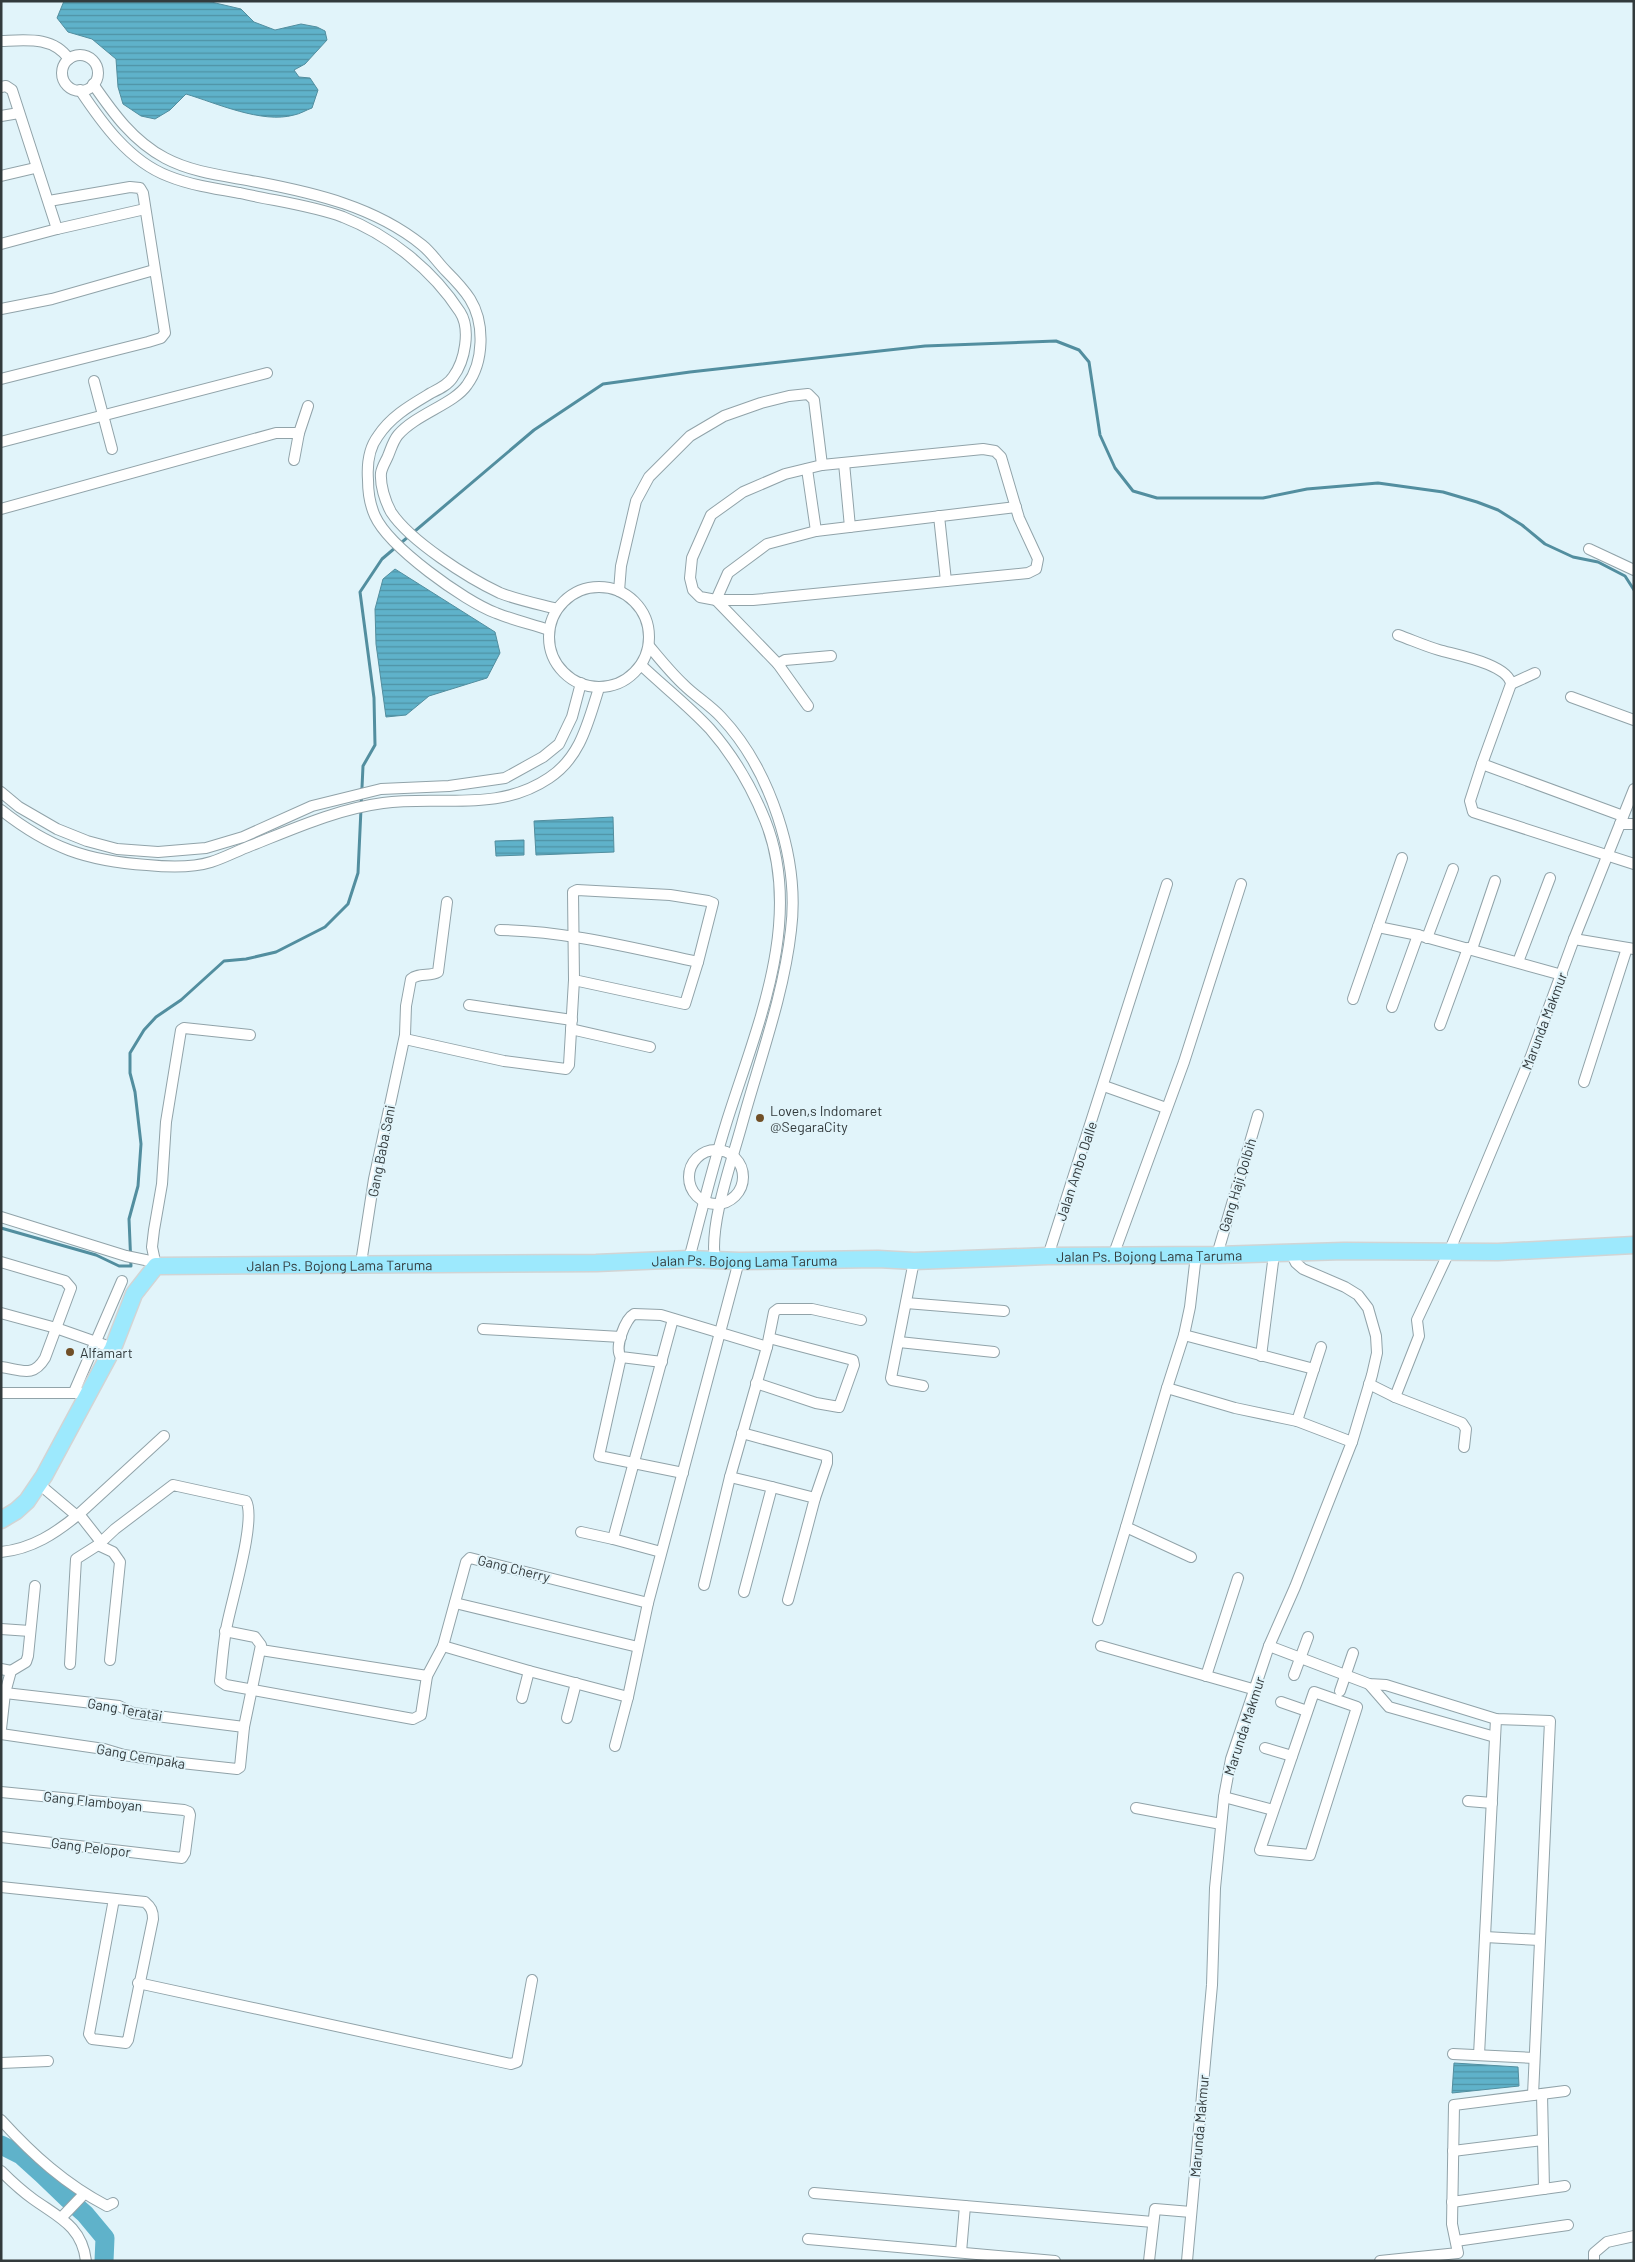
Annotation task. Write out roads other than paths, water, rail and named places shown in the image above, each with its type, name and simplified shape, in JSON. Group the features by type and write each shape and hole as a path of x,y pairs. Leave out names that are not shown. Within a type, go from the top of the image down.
{"main road":[{"name":"Jalan Ps. Bojong Lama Taruma","path":"155,1264 596,1263 689,1259 738,1261 878,1259 914,1261 1048,1256 1196,1256 1354,1251 1498,1252 1634,1245"},
{"path":"1,1520 21,1506 39,1484 81,1393 113,1348 131,1299 155,1264"}],"street":[{"path":"1,41 40,41 51,43 64,52 69,59"},
{"path":"78,55 93,60 97,69 93,84 80,90 71,88 64,81 63,66 69,59 78,55"},
{"path":"93,84 118,119 143,144 165,158 199,170 301,190 358,209 397,228 422,245 459,284 475,309 479,323 480,346 478,363 472,377 462,391 425,413 396,436 381,472 384,497 391,512 400,523 427,547 460,570 501,593 557,609"},
{"path":"1,87 6,86 12,90 57,229"},
{"path":"80,90 109,131 142,160 168,176 342,217 370,230 394,245 436,280 462,314 466,330 464,352 453,378 443,387 398,413 376,437 367,466 368,492 375,517 388,536 446,585 494,613 549,630"},
{"path":"1,116 19,113"},
{"path":"1,176 36,168"},
{"path":"1,379 161,338 165,333 143,193 138,187 49,201"},
{"path":"1,244 145,209"},
{"path":"1,309 52,299 154,270"},
{"path":"1,442 267,373"},
{"path":"94,381 112,449"},
{"path":"619,591 621,566 636,501 649,477 690,436 724,416 762,402 808,394 814,400 822,465"},
{"path":"294,460 298,433 308,406"},
{"path":"1,509 276,433 298,433"},
{"path":"983,450 995,451 1001,457 1016,507 1038,559 1036,569 1028,573 753,600 716,600 700,597 694,590 690,578 692,558 711,515 742,492 785,474 822,465 844,463 983,450"},
{"path":"844,463 850,527"},
{"path":"807,469 816,531"},
{"path":"716,600 728,573 767,544 816,531 1016,507"},
{"path":"939,516 946,581"},
{"path":"1589,549 1634,570"},
{"path":"608,587 629,596 643,613 648,624 649,646 641,664 624,680 599,688 581,683 567,676 558,666 549,643 549,630 557,609 566,598 586,588 608,587"},
{"path":"716,600 778,664 808,706"},
{"path":"1398,635 1492,667 1508,676 1511,684 1470,801 1470,807 1473,812 1634,864"},
{"path":"649,646 683,685 721,717 745,748 767,784 779,816 792,887 792,930 780,985 721,1204 714,1252 716,1260"},
{"path":"778,664 785,660 831,656"},
{"path":"641,664 710,729 731,758 765,820 776,858 780,892 779,929 769,988 718,1150 689,1259"},
{"path":"1511,684 1535,673"},
{"path":"1,792 19,808 50,825 87,841 117,849 158,852 206,848 243,837 312,806 381,789 483,782 505,778 544,757 560,744 572,717 581,683"},
{"path":"1,810 40,838 76,853 114,863 168,867 210,862 316,819 383,803 475,801 505,798 529,789 550,778 565,764 582,742 599,688"},
{"path":"1570,697 1634,720"},
{"path":"1482,764 1634,824"},
{"name":"Marunda Makmur","path":"1395,1398 1419,1336 1417,1320 1449,1252 1531,1056 1574,939 1634,789"},
{"path":"1353,999 1402,858"},
{"path":"1392,1007 1453,869"},
{"path":"1518,962 1550,878"},
{"path":"1440,1025 1495,881"},
{"name":"Jalan Ambo Dalle","path":"1048,1256 1104,1086 1167,884"},
{"path":"1113,1256 1184,1062 1241,884"},
{"path":"405,1040 504,1061 564,1070 569,1065 572,1025 575,891 670,895 708,901 714,905 685,1004 574,980"},
{"name":"Gang Baba Sani","path":"360,1263 378,1162 405,1040 406,1006 411,979 418,975 435,974 438,972 447,902"},
{"path":"1378,927 1470,949 1562,975"},
{"path":"500,930 536,931 573,936 698,962"},
{"path":"1574,939 1630,948 1584,1082"},
{"path":"469,1005 572,1025 650,1047"},
{"path":"1,1217 155,1264 152,1247 162,1184 166,1122 181,1030 188,1028 250,1036"},
{"path":"1104,1086 1166,1108"},
{"name":"Gang Haji Qolbih","path":"1217,1255 1258,1115"},
{"path":"718,1150 733,1156 742,1169 742,1184 735,1197 721,1204 704,1202 694,1193 690,1186 689,1171 697,1158 703,1154 718,1150"},
{"path":"1261,1356 1282,1254"},
{"name":"Marunda Makmur","path":"1187,2261 1212,1986 1221,1824 1230,1759 1256,1690 1269,1646 1295,1587 1352,1442 1370,1384 1377,1353 1376,1336 1368,1308 1358,1295 1344,1286 1303,1268 1282,1254"},
{"path":"1098,1620 1184,1335 1190,1307 1196,1256"},
{"path":"615,1746 628,1697 648,1603 738,1261"},
{"path":"914,1261 892,1380 923,1386"},
{"path":"1,1262 68,1283 71,1290 45,1358 36,1370 29,1372 1,1366"},
{"path":"1,1393 81,1393 96,1343 122,1281"},
{"path":"906,1303 1004,1311"},
{"path":"704,1585 730,1477 768,1342 772,1316 778,1309 812,1308 861,1320"},
{"path":"1,1313 56,1328 113,1348"},
{"path":"683,1473 599,1456 621,1356 618,1351 628,1319 634,1314 654,1314 719,1334 853,1360 854,1365 839,1407 816,1403 756,1383"},
{"path":"613,1539 674,1319"},
{"path":"482,1329 622,1337"},
{"path":"1184,1335 1314,1369"},
{"path":"899,1342 994,1352"},
{"path":"1296,1421 1321,1347"},
{"path":"621,1356 662,1362"},
{"path":"1370,1384 1395,1398 1462,1423 1466,1429 1464,1447"},
{"path":"1167,1388 1235,1408 1296,1421 1352,1442"},
{"path":"742,1432 827,1456 827,1463 815,1498 788,1600"},
{"path":"1,1552 12,1551 44,1540 78,1515 164,1436"},
{"path":"730,1477 815,1498"},
{"path":"39,1484 78,1515 100,1543 108,1547 120,1562 110,1660"},
{"path":"70,1664 76,1559 100,1543 115,1529 172,1486 246,1501 249,1512 244,1552 225,1631 222,1684 252,1689"},
{"path":"744,1592 772,1487"},
{"path":"1126,1527 1191,1557"},
{"path":"581,1532 661,1552"},
{"name":"Gang Cherry","path":"252,1689 413,1719 421,1715 427,1676 443,1646 466,1562 474,1557 648,1603"},
{"path":"1206,1676 1238,1578"},
{"path":"1,1729 6,1670 26,1662 35,1586"},
{"path":"455,1603 638,1648"},
{"path":"1,1629 30,1631"},
{"path":"225,1631 255,1636 259,1640 261,1650 244,1727"},
{"path":"1294,1675 1308,1637"},
{"path":"443,1646 628,1697"},
{"path":"1100,1646 1256,1690"},
{"path":"1269,1646 1369,1684 1386,1685 1496,1719 1550,1721 1534,2058 1543,2140 1544,2189"},
{"path":"261,1650 427,1676"},
{"path":"1340,1691 1353,1654"},
{"path":"522,1698 529,1671"},
{"path":"567,1718 576,1683"},
{"path":"1369,1684 1389,1707 1495,1737"},
{"path":"1314,1692 1357,1707 1310,1854 1260,1850 1292,1756 1314,1692"},
{"name":"Gang Teratai","path":"5,1693 119,1706 133,1713 244,1727"},
{"path":"1281,1702 1307,1711"},
{"path":"1480,2055 1496,1719"},
{"name":"Gang Cempaka","path":"1,1734 104,1749 124,1755 232,1770 240,1767 244,1727"},
{"path":"1264,1748 1292,1756"},
{"name":"Gang Flamboyan","path":"1,1792 184,1810 190,1814 184,1855 180,1858"},
{"path":"1224,1797 1273,1810"},
{"path":"1468,1801 1492,1803"},
{"path":"1136,1808 1221,1824"},
{"name":"Gang Pelopor","path":"1,1837 180,1858"},
{"path":"1,1887 145,1902 152,1909 153,1919 126,2043 90,2037 114,1899"},
{"path":"1485,1938 1540,1940"},
{"path":"138,1983 511,2064 518,2062 532,1980"},
{"path":"1454,2054 1534,2058"},
{"path":"1,2063 48,2061"},
{"path":"1380,2261 1458,2253 1452,2224 1454,2105 1565,2091"},
{"path":"1,2120 36,2158 82,2196 107,2206 113,2203"},
{"path":"1453,2151 1543,2140"},
{"path":"1,2171 32,2198 64,2214 82,2242 86,2261"},
{"path":"1452,2202 1565,2186"},
{"path":"814,2193 1154,2222"},
{"path":"64,2214 82,2196"},
{"path":"961,2252 965,2206"},
{"path":"1150,2261 1155,2209 1191,2212"},
{"path":"1456,2240 1568,2225"},
{"path":"1594,2261 1594,2253 1606,2242 1634,2236"},
{"path":"808,2239 1055,2261"}],"water":[{"path":"64,1 207,1 241,9 254,22 275,30 301,24 317,27 325,31 327,40 305,64 294,70 299,77 310,78 318,90 312,108 294,115 268,117 239,111 186,94 170,110 155,119 141,116 123,104 118,87 116,59 92,39 68,32 57,18"},
{"path":"395,569 495,632 500,653 487,678 429,696 406,715 386,717 376,644 375,609 383,579"},
{"path":"613,817 614,852 536,855 534,821"},
{"path":"524,840 524,855 496,856 495,841"},
{"path":"1454,2063 1518,2067 1519,2086 1452,2093"}],"waterway":[{"path":"1,1228 96,1255 119,1266 131,1266 129,1219 138,1186 141,1144 135,1092 130,1073 130,1053 144,1030 156,1017 181,1000 224,961 246,959 276,952 325,927 348,904 358,873 363,766 375,745 374,698 360,592 382,559 534,430 603,384 690,372 925,346 1056,341 1079,350 1089,362 1100,435 1115,468 1133,491 1157,498 1263,498 1307,489 1378,483 1443,492 1498,510 1522,525 1545,544 1573,557 1598,562 1625,576 1634,590"},
{"path":"1,2145 21,2155 85,2214 105,2238 104,2261"}],"place":[{"name":"Loven,s Indomaret @SegaraCity","path":"760,1118"},
{"name":"Alfamart","path":"70,1352"}]}
